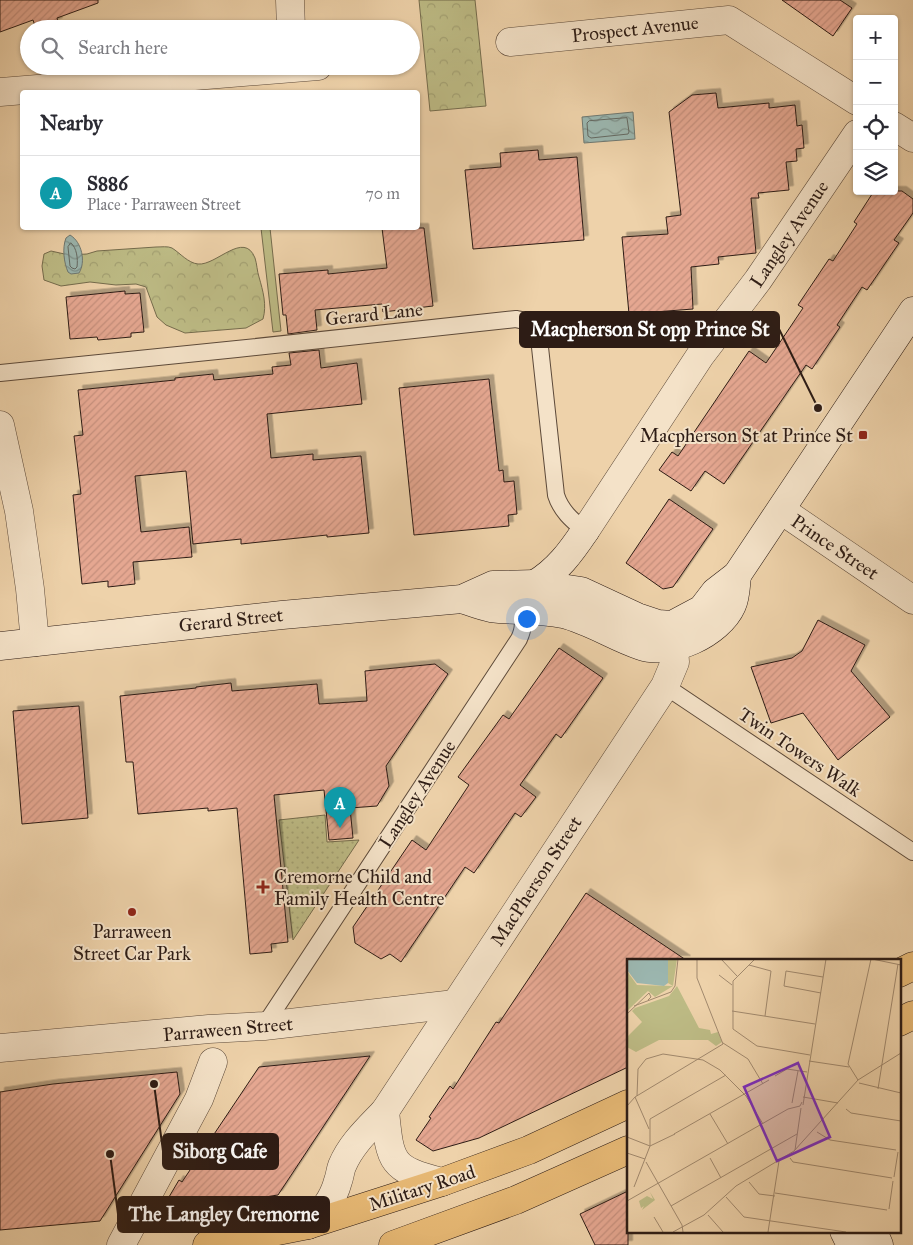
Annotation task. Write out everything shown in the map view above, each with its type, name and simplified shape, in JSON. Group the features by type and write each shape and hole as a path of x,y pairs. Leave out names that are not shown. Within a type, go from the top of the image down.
{"highway":[{"path":"900,972 913,966"},
{"path":"900,1022 913,1015"},
{"name":"Military Road","path":"207,1245 308,1225 442,1182 529,1150 627,1104"},
{"path":"392,1245 516,1200 627,1150"}],"street":[{"path":"290,0 291,20"},
{"name":"Prospect Avenue","path":"510,42 729,20 853,98"},
{"path":"24,90 205,75"},
{"path":"0,92 20,90"},
{"path":"898,129 913,138"},
{"name":"Langley Avenue","path":"535,584 563,561 700,356 758,280 853,140"},
{"path":"738,575 913,311"},
{"path":"0,425 19,511 35,642"},
{"name":"Prince Street","path":"781,510 913,600"},
{"name":"Gerard Street","path":"462,599 489,607 550,611 570,616 642,647 656,649 674,647 689,642 717,625 733,605 738,575"},
{"name":"Gerard Street","path":"0,646 282,615 462,599 493,585 535,584 581,592 637,617 658,624 672,625 702,609 715,592 738,575"},
{"name":"MacPherson Street","path":"308,1225 324,1211 331,1200 342,1166 361,1135 385,1111 665,686 675,662 674,647"},
{"name":"Parraween Street","path":"0,1048 209,1029 264,1026 454,1004"},
{"path":"121,1245 199,1099 214,1062"},
{"path":"385,1111 390,1151 397,1164 415,1175 442,1182"},
{"path":"844,1232 850,1245"},
{"path":"874,1232 880,1245"}],"lane":[{"name":"Gerard Lane","path":"0,373 237,350 516,319 524,320 537,331 556,496 559,506 565,514 584,531"},
{"name":"Langley Avenue","path":"264,1026 518,640 522,633 523,622 516,609"},
{"name":"Twin Towers Walk","path":"665,686 913,852"}],"green space":[{"path":"419,0 475,0 486,106 430,111"},
{"path":"261,230 270,230 281,331 273,332"},
{"path":"156,247 172,248 187,260 198,264 213,260 237,248 244,247 250,250 255,258 265,303 263,319 246,328 185,333 166,325 157,317 146,287 136,284 116,285 90,282 61,286 44,280 42,266 44,254 51,251 69,255"},
{"path":"325,815 327,842 359,840 293,940 279,820"}],"water":[{"path":"633,112 635,139 584,143 582,117"},
{"path":"70,235 77,242 82,252 82,263 79,273 71,274 68,272 65,264 64,246 66,238"}],"building":[{"path":"0,0 98,0 98,3 57,18 58,20 20,20 20,25 0,32"},
{"path":"782,0 840,0 852,8 833,36"},
{"path":"716,93 718,108 769,103 769,108 795,105 797,126 802,125 804,148 796,149 797,161 786,162 789,190 758,193 759,198 751,198 756,253 718,257 719,264 691,267 693,309 629,314 622,237 668,234 666,217 681,215 669,112 692,95"},
{"path":"538,150 539,160 577,157 584,240 473,249 465,170 501,167 500,153"},
{"path":"898,191 902,191 913,199 913,213 894,240 899,243 867,290 862,287 837,325 840,327 812,369 806,365 724,484 705,471 691,491 659,470 672,452 678,456 749,351 766,363 803,308 798,305 829,259 833,261 857,224 854,222 871,195 898,195"},
{"path":"420,228 424,228 433,306 383,312 382,304 315,310 317,330 288,334 286,315 283,315 279,274 328,270 328,274 387,268 382,230 420,230"},
{"path":"125,291 125,294 140,293 144,332 131,333 131,337 98,340 97,337 70,339 66,297"},
{"path":"319,350 321,368 357,363 362,404 267,414 271,458 313,454 313,460 361,456 369,533 327,537 327,535 241,544 241,539 193,544 186,471 135,476 141,532 189,527 192,557 133,562 135,584 108,587 108,581 82,584 73,495 81,494 74,436 83,435 78,390 213,374 214,380 273,374 272,367 291,365 289,353"},
{"path":"489,379 499,471 503,470 504,482 514,481 517,514 508,515 509,526 414,535 399,388"},
{"path":"669,499 713,529 673,587 663,589 626,563"},
{"path":"818,620 865,645 851,671 890,717 838,760 803,713 771,723 751,667 792,658 802,651"},
{"path":"559,648 603,678 561,738 556,734 520,785 536,797 521,817 515,813 474,873 465,867 401,962 390,954 381,959 355,943 353,927 412,840 426,850 469,785 458,777 503,715 509,719"},
{"path":"435,664 448,674 386,766 389,786 377,806 350,808 353,838 329,840 324,790 274,795 288,942 271,944 272,952 250,954 237,808 208,811 208,808 138,814 133,762 126,762 120,696 231,683 232,691 317,684 319,704 367,701 365,671"},
{"path":"79,706 88,818 22,824 13,711"},
{"path":"586,893 685,959 627,959 627,1067 479,1138 433,1151 416,1140 450,1086 453,1089 496,1022 499,1023"},
{"path":"370,1056 278,1195 181,1210 166,1202 179,1180 182,1182 259,1067"},
{"path":"177,1072 180,1094 100,1221 0,1230 0,1092 53,1084"},
{"path":"627,1191 628,1245 595,1245 580,1214"}],"place":[{"name":"Macpherson St opp Prince St","path":"818,408"},
{"name":"Macpherson St at Prince St","path":"863,435"},
{"name":"S886","path":"340,828"},
{"name":"Cremorne Child and Family Health Centre","path":"263,887"},
{"name":"Parraween Street Car Park","path":"132,912"},
{"name":"Siborg Cafe","path":"154,1084"},
{"name":"The Langley Cremorne","path":"110,1154"}]}
